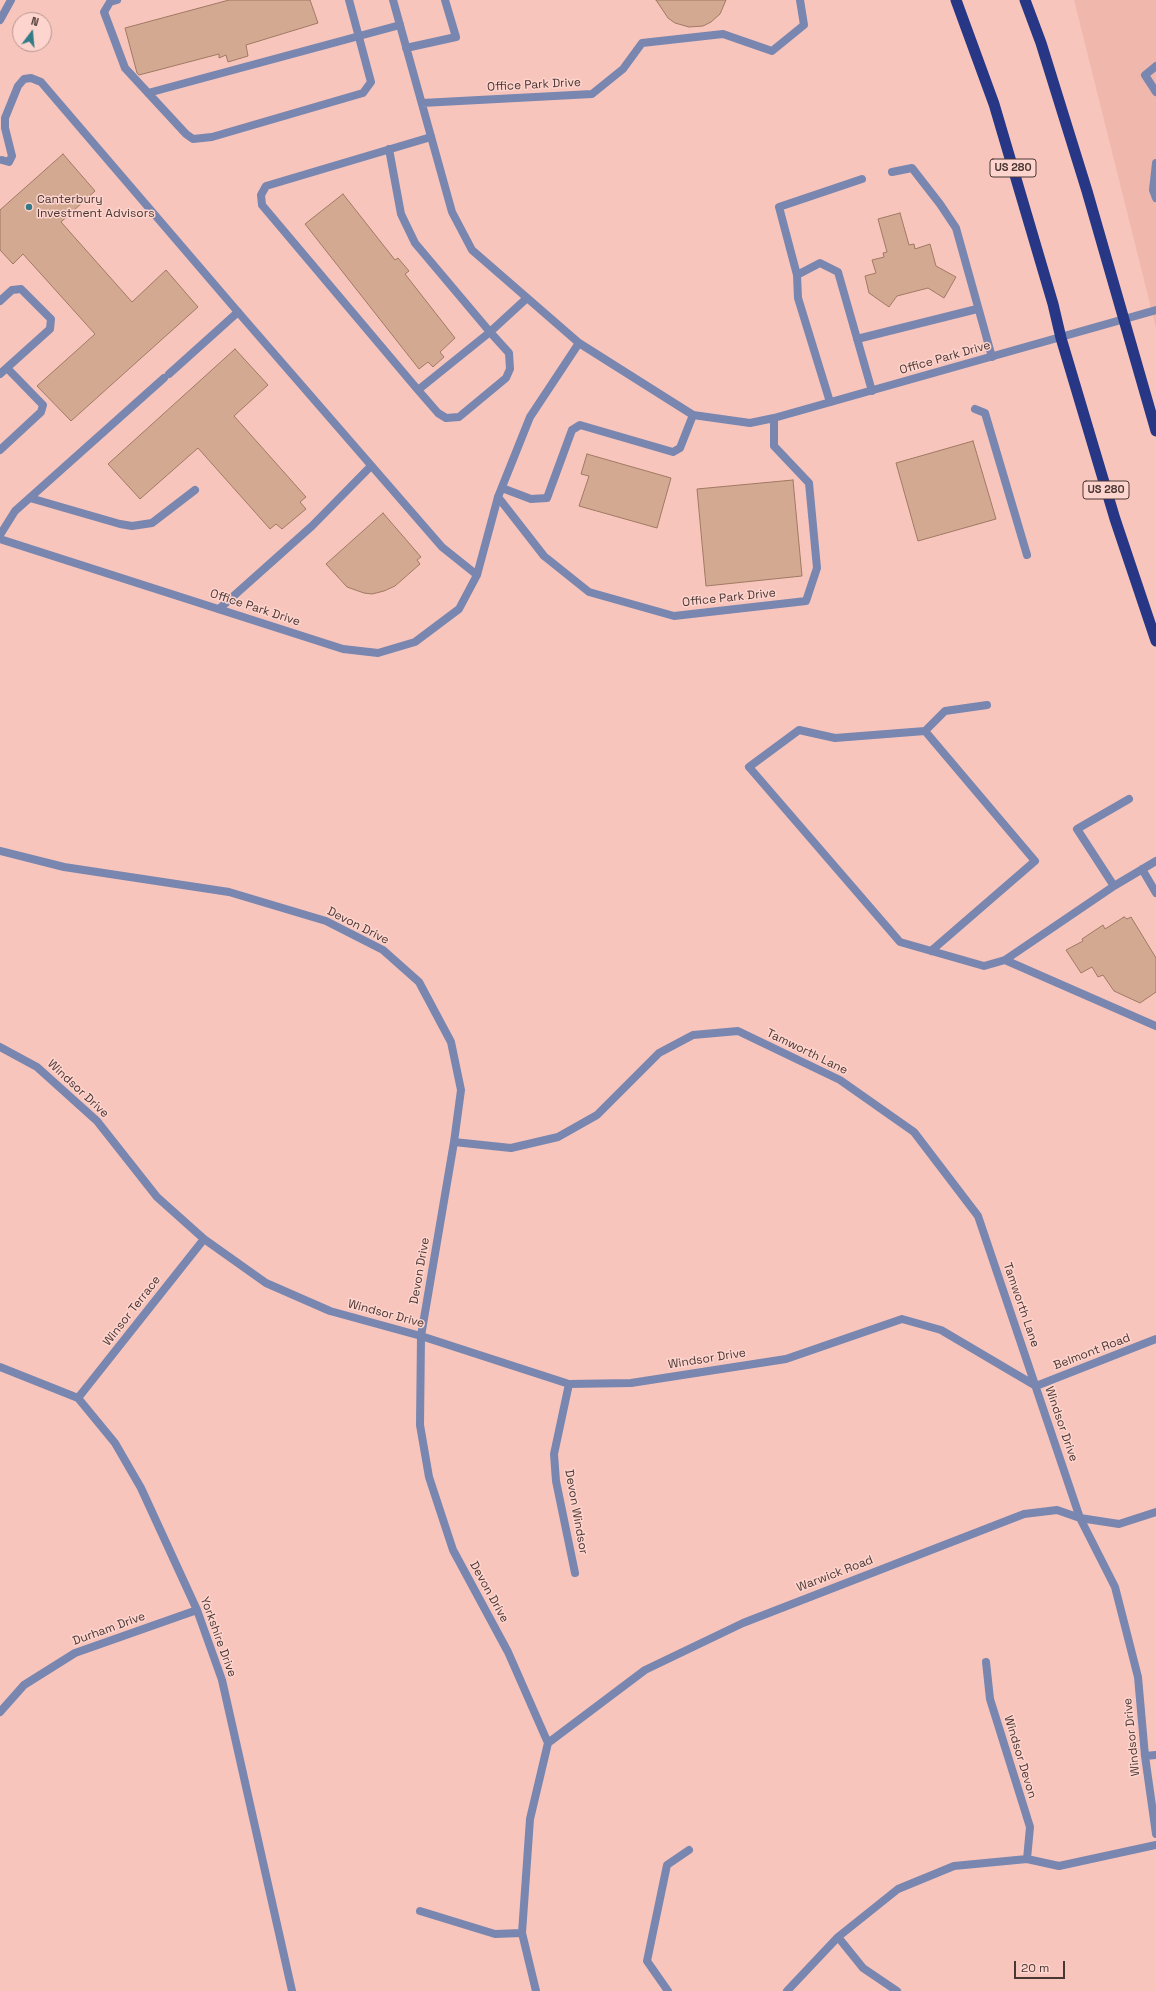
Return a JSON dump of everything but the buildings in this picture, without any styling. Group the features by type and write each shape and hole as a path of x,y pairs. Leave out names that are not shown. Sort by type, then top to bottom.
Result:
{"highway":[{"name":"US 280","path":"956,0 994,104 1115,519 1156,641"},
{"path":"1025,0 1041,43 1084,183 1123,320 1137,359 1156,431"}],"street":[{"path":"0,20 11,0"},
{"path":"117,0 110,2 104,12 125,68 186,134 193,139 212,137 364,93 371,82 360,36 349,0"},
{"name":"Office Park Drive","path":"393,0 452,212 472,250 579,343 692,416 750,423 774,418 1156,310"},
{"path":"406,48 456,37 445,0"},
{"name":"Office Park Drive","path":"422,103 592,94 623,69 642,43 723,34 772,51 804,25 800,0"},
{"path":"148,93 400,25"},
{"path":"1156,66 1145,75 1156,92"},
{"path":"1,159 9,162 12,156 5,128 5,118 18,86 24,79 30,78 41,82 442,547 477,574"},
{"path":"389,149 401,214 415,244 490,332 509,352 510,369 506,378 458,418 446,418 438,413 262,205 261,194 266,186 389,149 431,137"},
{"path":"1156,163 1153,190 1156,198"},
{"path":"892,172 912,168 940,204 956,228 977,309 992,357"},
{"path":"830,402 798,298 797,275 779,207 862,180"},
{"path":"797,275 820,263 838,272 872,391"},
{"path":"0,301 12,290 21,289 51,319 50,329 0,374"},
{"path":"418,390 490,332 527,298"},
{"path":"857,339 977,309"},
{"path":"0,535 15,511 238,312"},
{"name":"Office Park Drive","path":"0,539 343,649 378,653 415,642 459,609 477,574 498,497 530,417 579,343"},
{"path":"0,450 41,412 43,406 7,368"},
{"path":"975,409 985,413 1027,555"},
{"path":"502,488 531,500 547,498 572,430 580,425 673,452 680,448 692,416"},
{"name":"Office Park Drive","path":"498,497 544,556 589,592 674,616 806,601 817,568 809,483 774,446 774,418"},
{"path":"219,609 312,526 372,466"},
{"path":"30,498 120,524 132,526 152,524 194,490"},
{"path":"987,705 945,711 925,731 835,738 798,730 749,767 900,942 984,966 1005,960 1114,886 1156,861"},
{"path":"925,731 1035,861 931,951"},
{"path":"1114,886 1077,830 1129,799"},
{"name":"Devon Drive","path":"0,850 64,867 229,892 326,921 383,950 418,982 451,1042 461,1090 454,1142 421,1336 420,1425 429,1477 452,1550 508,1652 548,1743"},
{"path":"1142,869 1156,893"},
{"path":"1005,960 1156,1026"},
{"name":"Tamworth Lane","path":"454,1142 511,1148 558,1137 597,1115 659,1053 693,1035 738,1031 840,1080 914,1132 978,1216 1036,1386"},
{"name":"Windsor Drive","path":"0,1047 37,1067 97,1122 157,1197 204,1239 266,1283 330,1312 421,1336 569,1384 631,1384 786,1359 902,1319 941,1330 1036,1386 1080,1518 1115,1587 1138,1678 1145,1756 1156,1834"},
{"name":"Winsor Terrace","path":"78,1398 204,1239"},
{"name":"Belmont Road","path":"1036,1386 1156,1340"},
{"name":"Yorkshire Drive","path":"0,1367 78,1398 116,1444 141,1488 197,1610 222,1680 292,1991"},
{"name":"Devon Windsor","path":"569,1384 554,1454 556,1481 575,1573"},
{"name":"Warwick Road","path":"548,1743 645,1670 743,1623 1024,1514 1057,1510 1080,1518 1119,1524 1156,1512"},
{"name":"Durham Drive","path":"0,1712 24,1685 75,1653 197,1610"},
{"name":"Windsor Devon","path":"986,1662 990,1699 1030,1827 1027,1859"},
{"path":"536,1991 522,1933 530,1819 548,1743"},
{"path":"1145,1756 1156,1755"},
{"path":"788,1991 838,1937 898,1889 954,1866 1027,1859 1059,1866 1156,1845"},
{"path":"668,1991 647,1961 667,1865 689,1850"},
{"path":"420,1911 495,1934 522,1933"},
{"path":"838,1937 863,1968 897,1991"}],"shaded area":[{"path":"1074,0 1156,0 1156,328"}],"place":[{"name":"Canterbury Investment Advisors","path":"29,207"}]}
